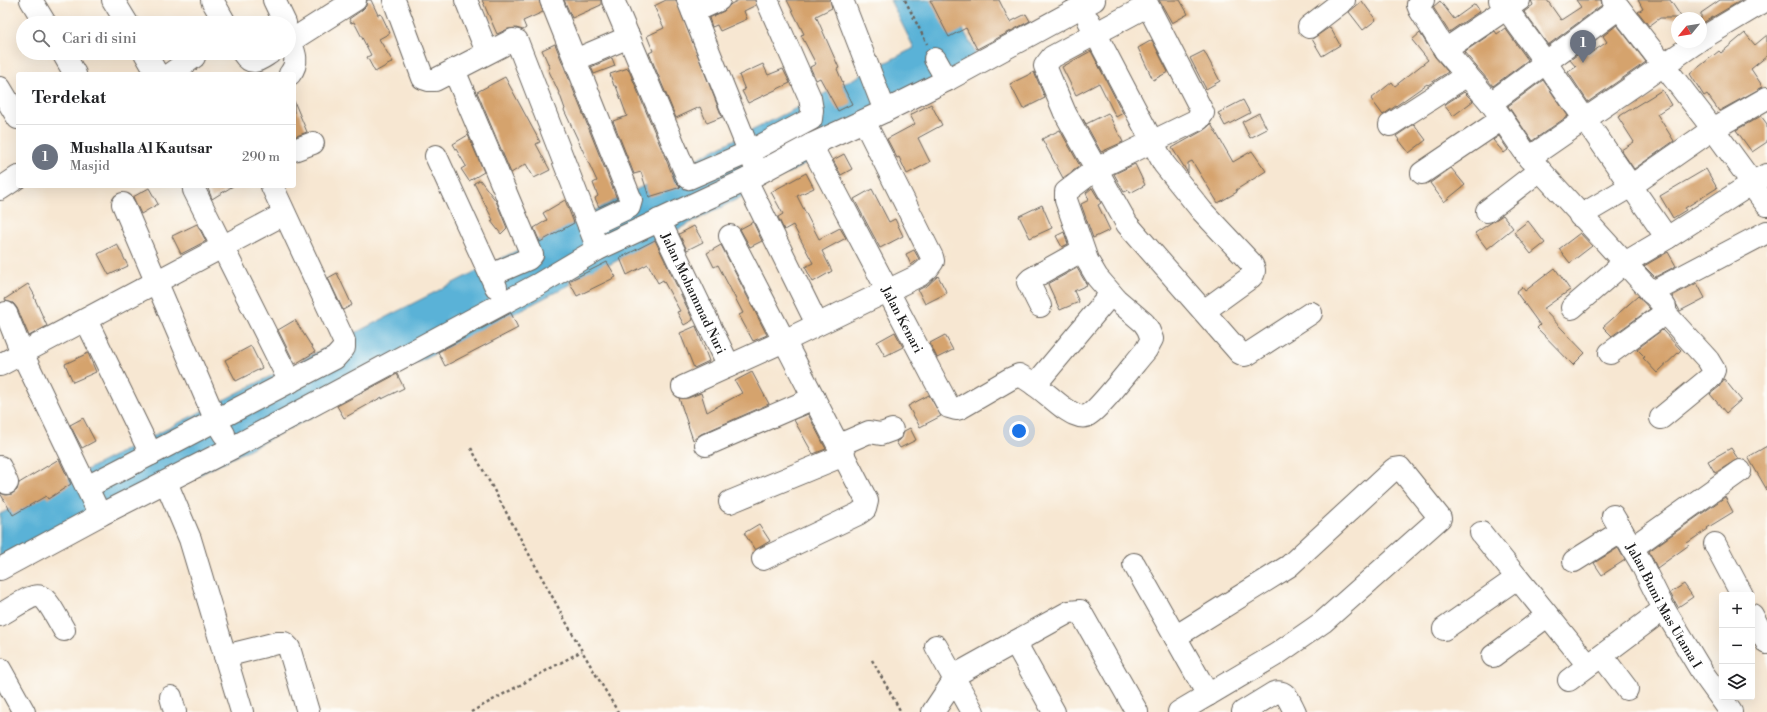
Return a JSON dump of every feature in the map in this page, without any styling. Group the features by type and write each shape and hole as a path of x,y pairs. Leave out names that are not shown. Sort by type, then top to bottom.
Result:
{"street":[{"path":"31,0 41,16"},
{"path":"113,0 123,16"},
{"path":"212,0 221,16"},
{"path":"274,0 281,16"},
{"path":"394,0 423,78 435,80 487,52 513,40 517,41 594,238"},
{"path":"466,0 487,52"},
{"path":"551,0 631,200 629,207 594,238"},
{"path":"614,0 689,178 752,166 811,145 864,121 882,103 941,69 1084,2 1096,34 1164,164 1178,184 1254,268 1254,274 1251,277 1204,311"},
{"path":"719,0 690,6 752,166 817,324"},
{"path":"88,489 151,454 223,433 594,238 659,220 752,166 811,119 812,110 810,98 804,81 768,0"},
{"path":"842,0 882,103"},
{"path":"1707,35 1724,24 1752,10 1766,0"},
{"path":"1309,27 1340,2"},
{"path":"1418,2 1445,50 1496,111 1534,164 1623,264 1664,307 1665,313 1708,360 1714,370 1711,377 1661,418"},
{"path":"1111,294 1035,385 1066,409 1080,416 1087,416 1098,406 1146,350 1152,339 1144,323 1111,294 1097,277 1083,250 1066,200 1066,192 1096,169 1199,119 1203,113 1146,3 1096,34 1052,57 1045,66 1065,113 1096,169 1127,224 1244,356 1311,313"},
{"path":"1445,50 1509,3 1546,63 1667,238"},
{"path":"296,31 342,4"},
{"path":"1422,173 1496,111 1546,63 1616,4 1713,129 1751,181 1759,179"},
{"path":"574,60 629,37"},
{"path":"1487,211 1534,164 1584,119 1688,48"},
{"path":"67,60 74,72"},
{"path":"149,60 156,72"},
{"path":"173,72 190,60"},
{"path":"291,72 296,64 296,60"},
{"path":"454,70 532,254 497,288"},
{"path":"1390,125 1467,75"},
{"path":"0,88 16,115"},
{"path":"1580,216 1631,186 1713,129 1767,98"},
{"path":"684,387 920,275 933,261 864,121"},
{"name":"Jalan Kenari","path":"811,145 949,407 956,409 960,408 1010,379 1020,375 1035,385"},
{"path":"436,156 497,288"},
{"path":"0,189 16,178"},
{"path":"1759,179 1767,205"},
{"path":"1572,308 1623,264 1667,238 1759,179"},
{"path":"0,569 99,513 166,482 223,433 290,382 335,358 344,348 344,341 273,188"},
{"path":"194,190 290,382"},
{"path":"123,204 223,433"},
{"path":"0,366 284,214"},
{"name":"Jalan Mohammad Nuri","path":"659,220 729,366"},
{"path":"1651,293 1767,232"},
{"path":"730,236 867,501 865,509 858,514 763,559"},
{"path":"1040,306 1028,282 1083,250"},
{"path":"6,313 22,353 99,513"},
{"path":"1610,353 1665,313"},
{"path":"86,320 151,454"},
{"path":"706,445 814,398"},
{"path":"730,502 841,450 869,432 881,434 892,430"},
{"path":"1175,637 1289,566 1394,469 1400,468 1440,518 1323,622 1278,654 1179,712"},
{"path":"1574,561 1622,532 1740,471"},
{"path":"166,482 190,539 242,712"},
{"name":"Jalan Bumi Mas Utama I","path":"1622,532 1664,609 1702,672 1731,712"},
{"path":"1481,533 1547,616 1627,689"},
{"path":"1715,544 1740,592"},
{"path":"1134,564 1208,694"},
{"path":"1444,629 1517,578"},
{"path":"0,615 34,595 41,596 48,602 64,630"},
{"path":"1569,680 1664,609"},
{"path":"933,712 959,673 1069,612 1080,611 1137,712"},
{"path":"1493,656 1547,616"},
{"path":"1755,621 1767,643"},
{"path":"1015,642 1054,712"},
{"path":"225,656 277,643 284,643 289,648 308,712"},
{"path":"936,646 973,712"},
{"path":"0,668 24,712"},
{"path":"1243,712 1274,693 1279,692 1286,695 1295,712"}],"path":[{"path":"905,0 941,69"},
{"path":"470,448 618,712"},
{"path":"471,712 582,650"},
{"path":"872,660 901,712"}],"water":[{"path":"890,0 947,0 976,53 944,93 0,577 0,514 914,48"}],"building":[{"path":"367,0 371,0 378,15 381,14 390,33 379,39 393,62 375,72 367,57 371,55 354,22 351,23 349,19 366,6"},
{"path":"482,0 539,0 543,12 523,21 526,28 523,30 516,28 508,29 497,34"},
{"path":"564,0 601,0 601,5 572,18"},
{"path":"666,0 676,0 722,117 707,123 700,107 676,118 649,53 653,51 647,36 664,28 654,6"},
{"path":"739,0 755,0 756,5 744,11 747,19 720,31 717,25 712,27 709,18 724,11 731,4"},
{"path":"787,0 830,0 832,8 816,16 839,68 837,69 843,83 842,84 852,104 838,111 820,78 816,80 810,67 816,64 801,35 804,34"},
{"path":"930,0 999,0 1010,22 1026,14 1030,21 977,49 966,28 949,37"},
{"path":"1159,0 1180,0 1188,14 1172,23"},
{"path":"1531,0 1547,0 1561,20 1581,7 1576,0 1601,0 1602,5 1548,45 1524,12 1533,5"},
{"path":"1638,0 1670,0 1678,12 1671,12 1671,18 1660,18 1649,26 1638,12 1643,9"},
{"path":"1720,0 1742,0 1707,20 1707,12 1702,12"},
{"path":"1362,1 1376,20 1363,30 1349,12"},
{"path":"1440,1 1454,19 1475,4 1480,11 1449,32 1433,7"},
{"path":"1617,25 1646,62 1588,102 1568,72 1576,67 1570,60 1584,50 1588,55 1607,42 1603,36"},
{"path":"1330,27 1340,45 1322,56 1312,39"},
{"path":"1505,28 1528,60 1493,86 1464,52 1495,31 1497,34"},
{"path":"1420,33 1435,57 1448,72 1428,85 1427,84 1383,115 1371,99 1392,82 1395,86 1428,60 1412,40"},
{"path":"1745,33 1755,45 1767,35 1767,56 1751,69 1763,87 1719,111 1707,94 1704,96 1690,74 1719,51 1721,53"},
{"path":"1152,40 1168,72 1153,80 1138,48"},
{"path":"555,44 617,199 599,207 595,198 598,196 593,183 597,181 564,110 565,109 560,95 548,69 550,68 542,50"},
{"path":"1091,51 1123,113 1116,117 1099,83 1076,95 1062,67"},
{"path":"1204,51 1220,81 1206,89 1190,58"},
{"path":"612,58 615,66 594,74 591,67"},
{"path":"763,64 768,75 783,69 790,83 748,103 742,91 745,90 739,75"},
{"path":"628,68 675,181 681,187 649,197 641,172 634,174 613,121 627,116 610,74"},
{"path":"1034,72 1045,98 1023,109 1010,84"},
{"path":"505,77 540,142 536,144 550,170 534,178 526,164 511,173 477,92"},
{"path":"1543,80 1568,116 1532,141 1508,106"},
{"path":"1662,90 1671,105 1657,114 1674,141 1634,169 1621,150 1634,142 1618,117"},
{"path":"1464,92 1473,101 1453,116 1444,105"},
{"path":"1243,100 1250,113 1225,126 1218,113"},
{"path":"931,104 942,125 918,138 930,162 907,174 899,157 897,158 887,139 915,124 910,115"},
{"path":"296,106 307,132 296,136"},
{"path":"1108,113 1123,142 1101,152 1083,119 1086,124"},
{"path":"1259,113 1267,129 1250,138 1242,122"},
{"path":"1761,116 1767,124 1767,142 1752,152 1736,130"},
{"path":"1211,124 1233,162 1252,151 1266,171 1236,190 1237,192 1218,203 1192,161 1188,163 1188,173 1172,148 1204,130"},
{"path":"1414,124 1426,140 1409,153 1396,136"},
{"path":"1060,130 1080,166 1063,178 1042,139"},
{"path":"468,135 484,172 469,181 461,169 466,166 453,144"},
{"path":"1499,136 1508,150 1504,153 1493,140"},
{"path":"844,154 852,169 841,175 833,160"},
{"path":"1135,164 1145,185 1130,193 1129,190 1124,192 1114,174"},
{"path":"1451,168 1465,185 1444,202 1430,183"},
{"path":"1706,169 1717,188 1685,208 1686,210 1673,218 1660,196"},
{"path":"806,173 814,188 797,196 819,239 840,228 846,238 822,251 832,271 813,282 805,267 813,263 793,225 784,230 778,217 783,214 771,192"},
{"path":"480,180 496,201 507,228 501,234 491,221 493,220 474,183"},
{"path":"149,188 158,204 141,214 133,197"},
{"path":"208,188 230,188 212,199"},
{"path":"1092,188 1101,203 1098,205 1110,230 1093,238 1081,204 1089,200 1086,193"},
{"path":"872,189 889,222 895,219 903,236 880,248 854,199"},
{"path":"565,200 574,223 540,242 534,228 547,220 543,213"},
{"path":"1042,205 1052,228 1030,238 1019,216"},
{"path":"1503,215 1513,228 1487,249 1475,233"},
{"path":"1528,221 1545,243 1531,254 1514,232"},
{"path":"753,222 762,241 750,247 740,229"},
{"path":"197,224 206,241 181,254 172,236"},
{"path":"694,226 703,242 687,250 679,234"},
{"path":"1064,232 1068,244 1062,247 1056,236"},
{"path":"1580,233 1592,246 1570,263 1559,249"},
{"path":"655,240 693,320 684,325 677,312 680,311 663,280 658,283 648,264 627,275 620,258"},
{"path":"117,244 128,266 109,275 98,254"},
{"path":"721,245 767,335 753,341 739,315 743,313 718,265 714,267 707,253"},
{"path":"914,250 919,259 911,265 906,254"},
{"path":"1668,252 1676,266 1655,277 1644,266"},
{"path":"607,262 616,277 577,296 569,281"},
{"path":"1077,268 1087,285 1074,291 1079,302 1060,310 1048,284"},
{"path":"1555,268 1570,290 1543,309 1585,353 1573,365 1537,328 1540,325 1516,292 1522,287 1525,291"},
{"path":"337,273 352,305 343,310 328,278"},
{"path":"938,276 947,293 925,304 918,290 928,285"},
{"path":"1697,283 1705,298 1680,311 1672,296"},
{"path":"28,284 35,296 34,297 47,326 29,336 17,308 13,303 6,301 5,299"},
{"path":"1638,296 1650,309 1612,336 1603,327"},
{"path":"511,313 518,328 445,366 438,352"},
{"path":"295,320 315,352 295,364 278,330"},
{"path":"696,326 709,361 694,368 680,333"},
{"path":"1662,330 1681,350 1657,373 1637,349"},
{"path":"895,332 903,347 885,356 877,342"},
{"path":"945,335 953,350 937,358 930,343"},
{"path":"251,346 262,368 236,381 225,360"},
{"path":"88,353 96,372 73,382 65,364"},
{"path":"752,372 769,404 701,434 693,440 679,398 688,398 701,393 707,412 742,393 735,381"},
{"path":"397,374 404,388 382,399 382,397 344,418 337,406"},
{"path":"1724,379 1741,400 1726,413 1710,394 1719,387"},
{"path":"929,395 941,416 920,427 908,406"},
{"path":"808,414 826,449 813,454 794,420"},
{"path":"83,418 95,441 82,448 70,425"},
{"path":"910,428 916,440 900,448 896,442 902,438 904,431"},
{"path":"1767,446 1767,490 1748,457"},
{"path":"1731,448 1738,459 1715,473 1708,461"},
{"path":"59,459 71,484 48,499 46,496 13,515 0,493 6,495 12,494 17,490 19,483"},
{"path":"1725,497 1733,512 1707,528 1708,529 1687,543 1689,545 1657,568 1649,551"},
{"path":"759,524 770,541 755,550 744,533"},
{"path":"1618,548 1625,560 1602,575 1594,563"},
{"path":"1684,584 1693,597 1678,607 1670,593"}],"place":[{"name":"Mushalla Al Kautsar","path":"1583,63"}]}
